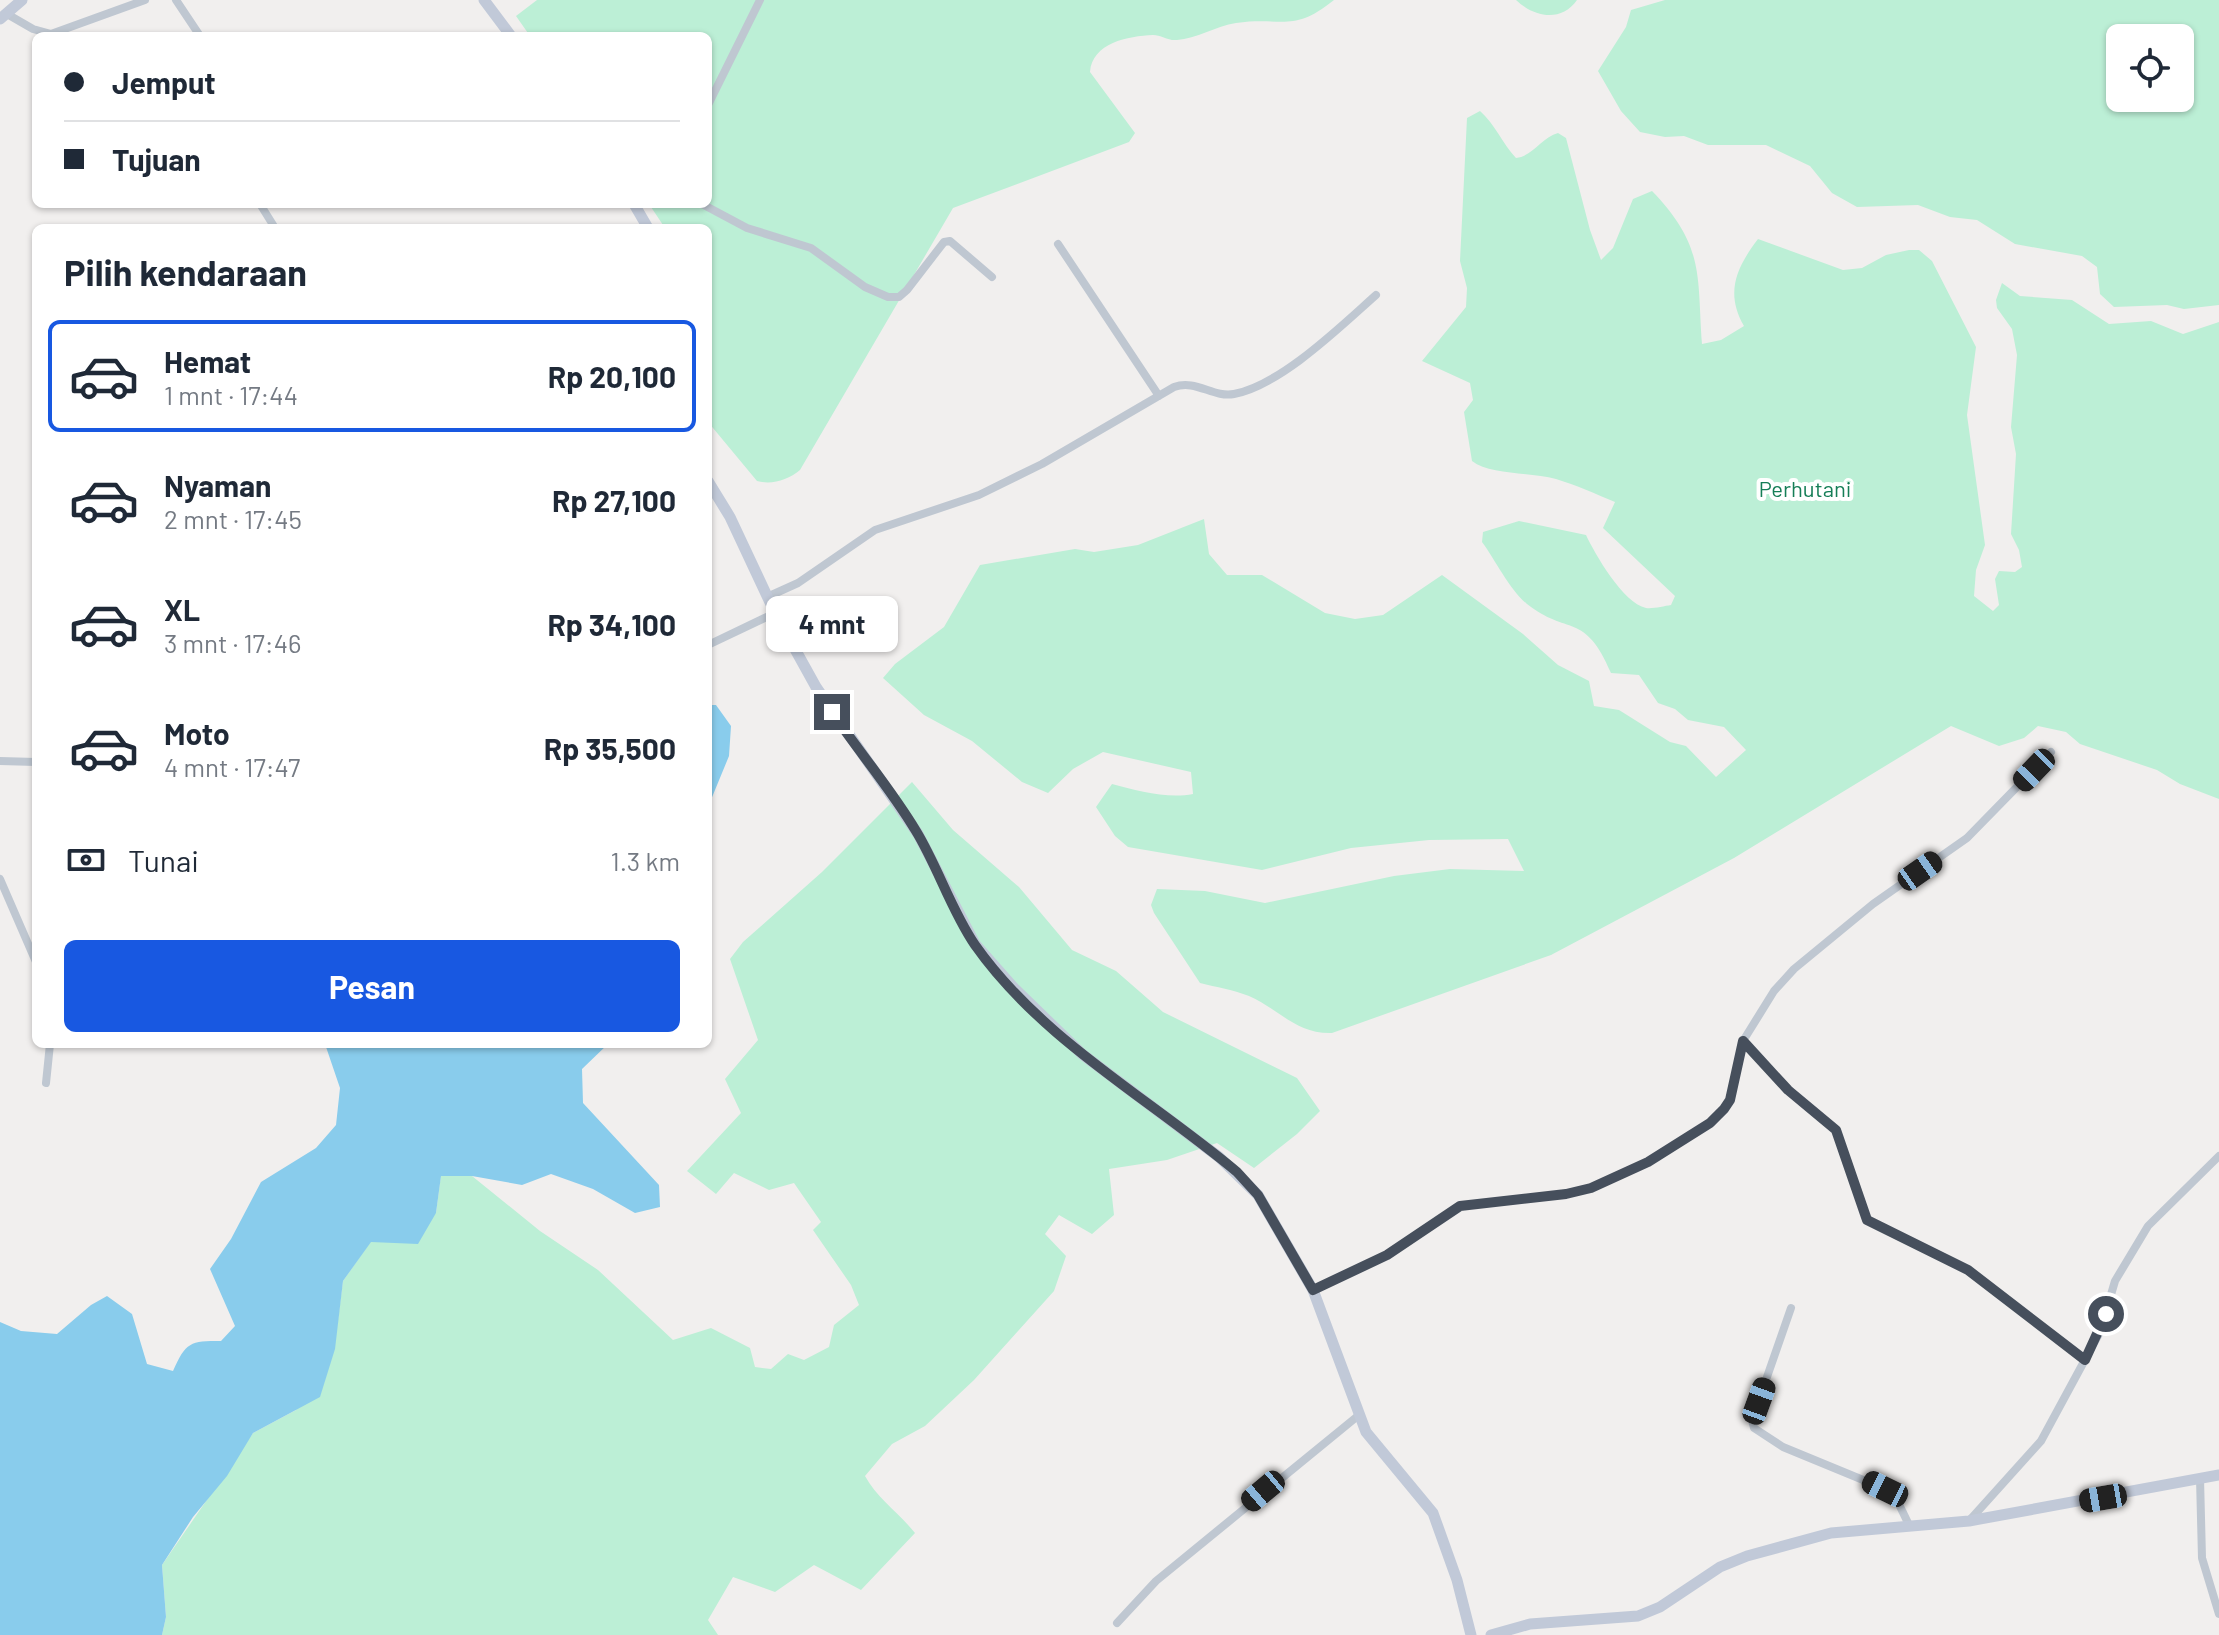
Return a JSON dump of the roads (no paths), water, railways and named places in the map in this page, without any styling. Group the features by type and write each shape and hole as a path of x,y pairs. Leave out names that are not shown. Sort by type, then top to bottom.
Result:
{"street":[{"path":"22,0 4,16 44,32"},
{"path":"57,32 145,0"},
{"path":"176,0 197,32"},
{"path":"484,0 508,32"},
{"path":"712,97 760,0"},
{"path":"710,208 747,228 811,248 865,287 888,297 899,297 907,290 944,242 950,241 992,277"},
{"path":"1058,244 1159,396"},
{"path":"767,597 798,583 875,530 979,495 1042,464 1105,424 1188,383 1229,395 1248,390 1299,360 1376,295"},
{"path":"712,488 742,540 775,613 816,687 918,834 975,944 1014,988 1082,1054 1237,1172 1258,1195 1313,1290 1359,1415 1374,1445 1433,1513 1453,1568 1471,1635"},
{"path":"712,643 775,613"},
{"path":"1313,1290 1387,1255 1460,1206 1566,1194 1591,1188 1648,1162 1710,1123 1730,1100 1743,1041 1774,991 1794,969 1873,904 1967,838 2051,752"},
{"path":"0,761 32,762"},
{"path":"0,879 32,953"},
{"path":"1743,1041 1788,1090 1836,1130 1867,1220 1968,1270 2085,1360"},
{"path":"46,1083 50,1048"},
{"path":"1969,1521 2041,1441 2100,1332 2115,1281 2148,1226 2219,1156"},
{"path":"1791,1308 1752,1420 1754,1428 1783,1447 1885,1489 1896,1498 1909,1525"},
{"path":"1117,1623 1156,1581 1359,1415"},
{"path":"1491,1635 1530,1624 1638,1616 1673,1599 1705,1575 1747,1556 1831,1533 1969,1521 2219,1475"},
{"path":"2200,1478 2202,1558 2219,1614"}],"water":[{"path":"712,705 716,705 731,726 729,756 712,797"},
{"path":"326,1048 604,1048 582,1069 583,1103 659,1185 660,1207 635,1213 593,1189 551,1174 522,1185 472,1176 441,1176 436,1213 418,1244 371,1242 343,1281 335,1349 320,1397 253,1433 227,1476 193,1517 162,1565 166,1617 162,1635 0,1635 0,1322 21,1331 57,1334 91,1305 107,1296 132,1314 147,1364 173,1371 190,1345 221,1341 235,1326 210,1269 231,1239 261,1182 316,1148 336,1125 340,1088"}],"park label":[{"name":"Perhutani","path":"1805,488"}]}
